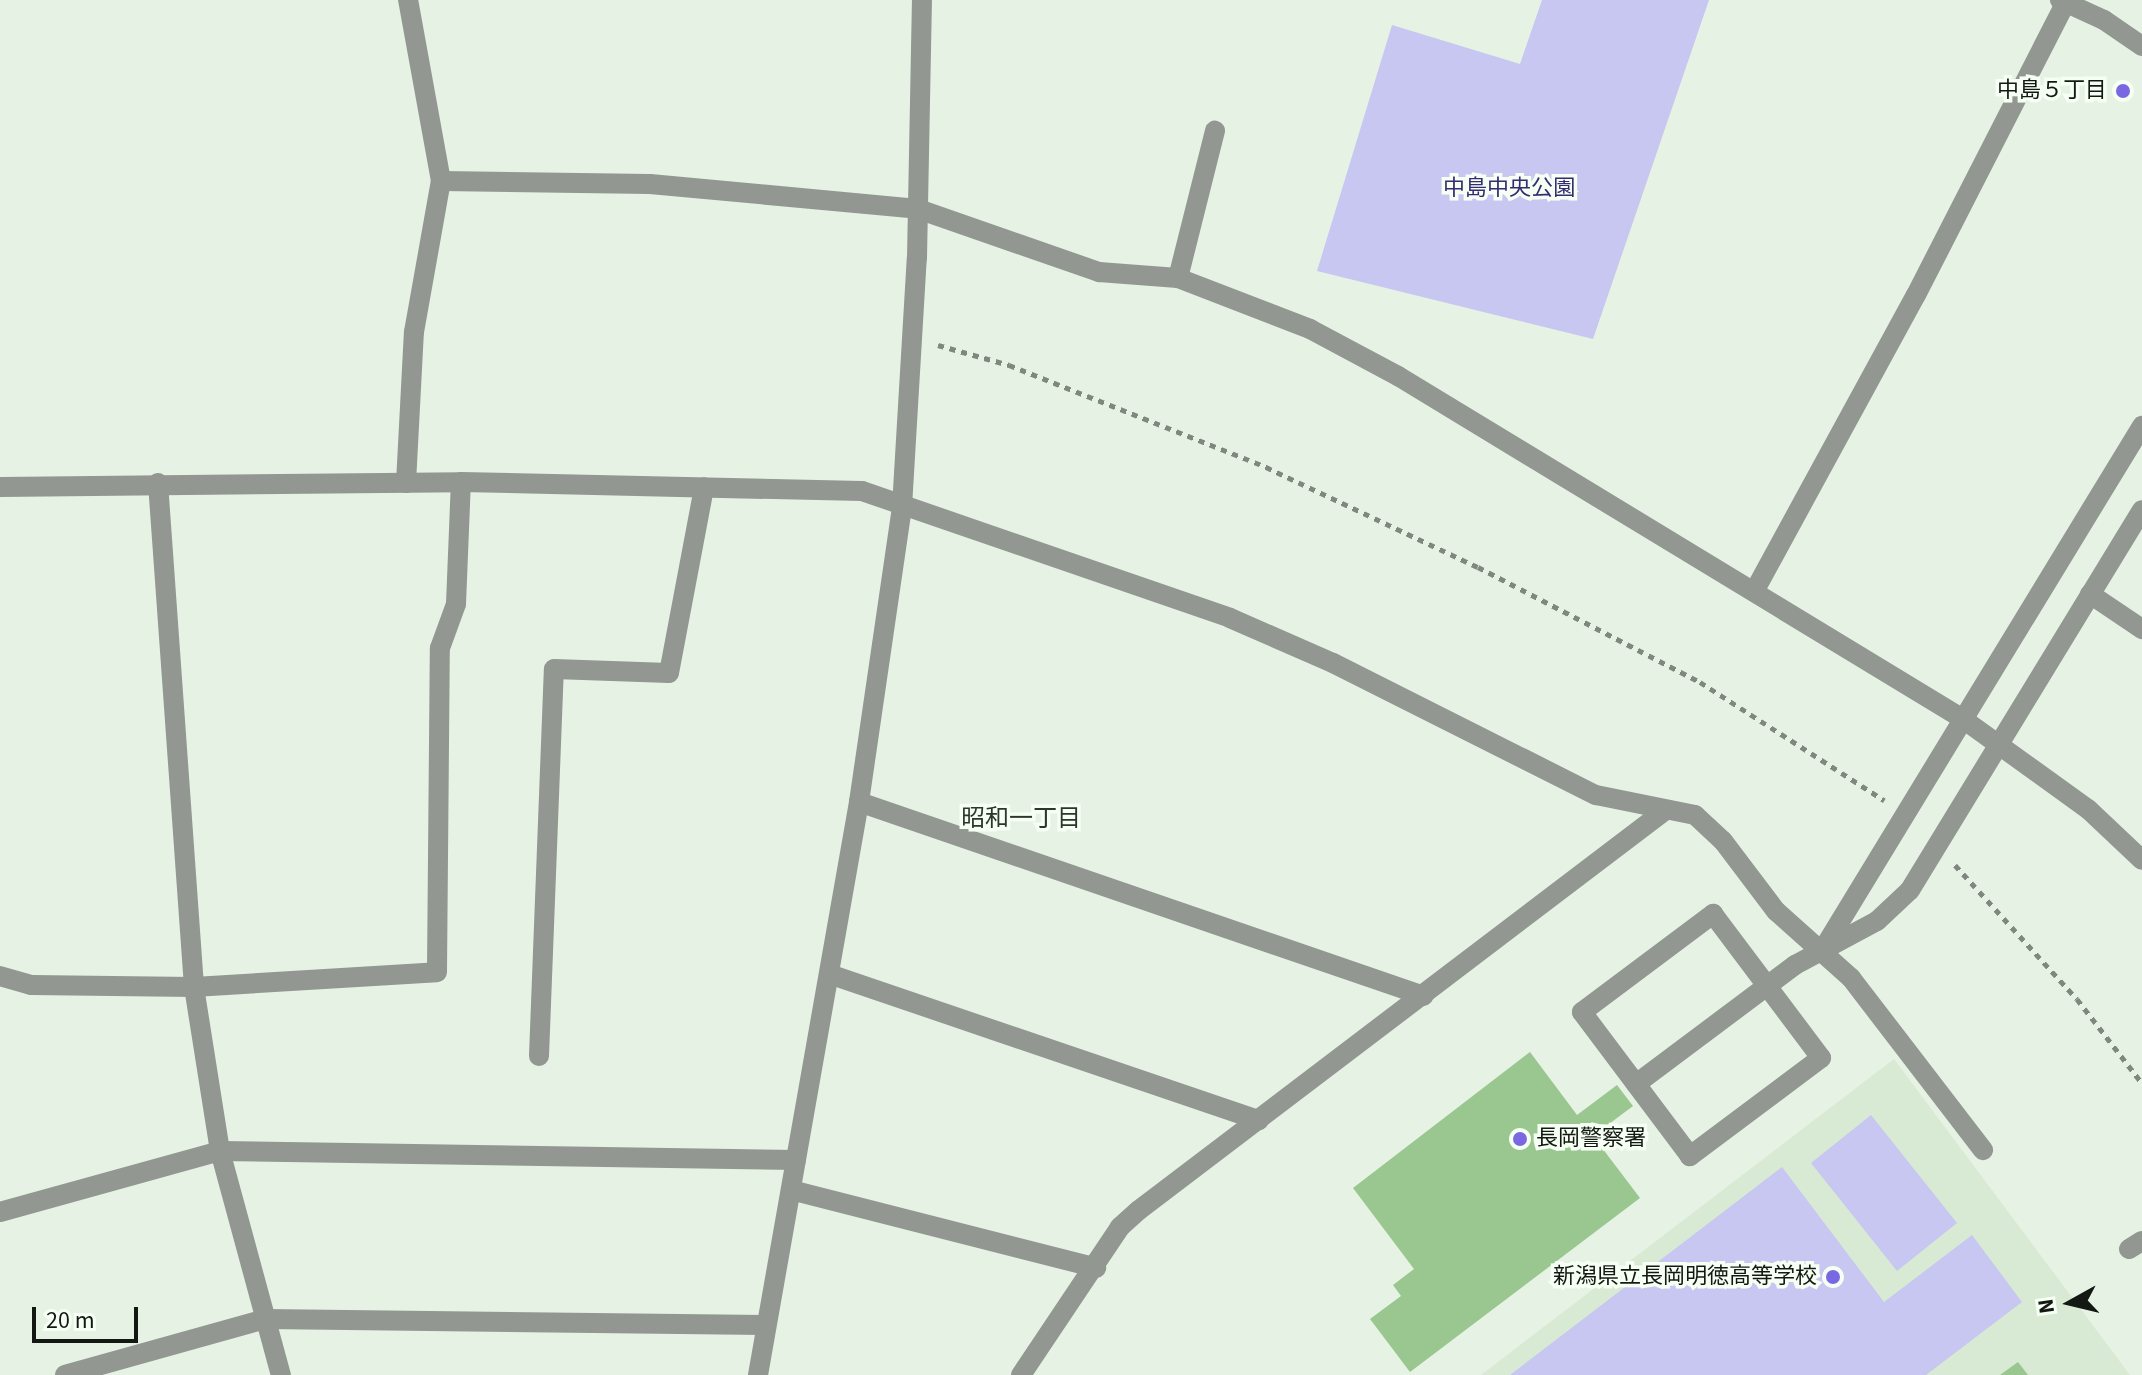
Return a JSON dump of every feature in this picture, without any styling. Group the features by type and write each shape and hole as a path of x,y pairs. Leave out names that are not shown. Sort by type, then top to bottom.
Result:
{"street":[{"path":"406,483 414,332 441,181 408,0"},
{"path":"758,1375 859,802 902,507 918,209 922,0"},
{"path":"1755,590 1916,295 2063,1 2142,46"},
{"path":"1178,278 1215,131"},
{"path":"441,181 650,184 918,209 1099,272 1178,278 1310,329 1398,376 1963,719 2088,809 2142,860"},
{"path":"1822,951 2142,426"},
{"path":"0,976 31,985 194,987 437,972 440,648 456,604 461,482"},
{"path":"0,487 461,482 862,491 1230,618 1333,663 1596,795 1663,812 1695,815 1723,841 1776,911 1851,978 1983,1150"},
{"path":"158,483 194,987 220,1151 281,1375"},
{"path":"539,1056 554,669 669,673 704,487"},
{"path":"1636,1084 1767,986 1877,921 1910,890 2142,510"},
{"path":"2090,594 2142,629"},
{"path":"859,802 1424,996"},
{"path":"1021,1375 1096,1268 1120,1227 1139,1210 1663,812"},
{"path":"1713,914 1821,1058 1690,1156 1636,1084 1582,1012 1713,914"},
{"path":"829,974 1259,1120"},
{"path":"0,1212 220,1151 796,1160"},
{"path":"791,1190 1096,1268"},
{"path":"65,1375 265,1319 766,1325"}],"path":[{"path":"912,342 1009,365 1096,398 1266,467 1478,567 1700,682 1906,813"},
{"path":"1934,852 1965,871 2077,999 2142,1083"}],"shaded area":[{"name":"新潟県立長岡明徳高等学校","path":"1894,1059 2130,1375 1481,1375"}],"green space":[{"name":"中島中央公園","path":"1542,0 1709,0 1593,339 1317,271 1392,25 1520,64"},
{"path":"1871,1115 1957,1223 1897,1271 1811,1163"},
{"path":"1782,1167 1884,1302 1972,1235 2022,1302 1926,1375 1510,1375"}],"building":[{"path":"1530,1052 1577,1115 1617,1085 1633,1106 1593,1136 1640,1198 1410,1372 1370,1319 1401,1296 1393,1285 1414,1269 1353,1188"},
{"path":"2018,1362 2028,1375 2000,1375"}],"place":[{"name":"中島５丁目","path":"2123,91"},
{"name":"長岡警察署","path":"1520,1139"},
{"name":"新潟県立長岡明徳高等学校","path":"1833,1277"}],"district":[{"name":"昭和一丁目","path":"1021,819"}]}
